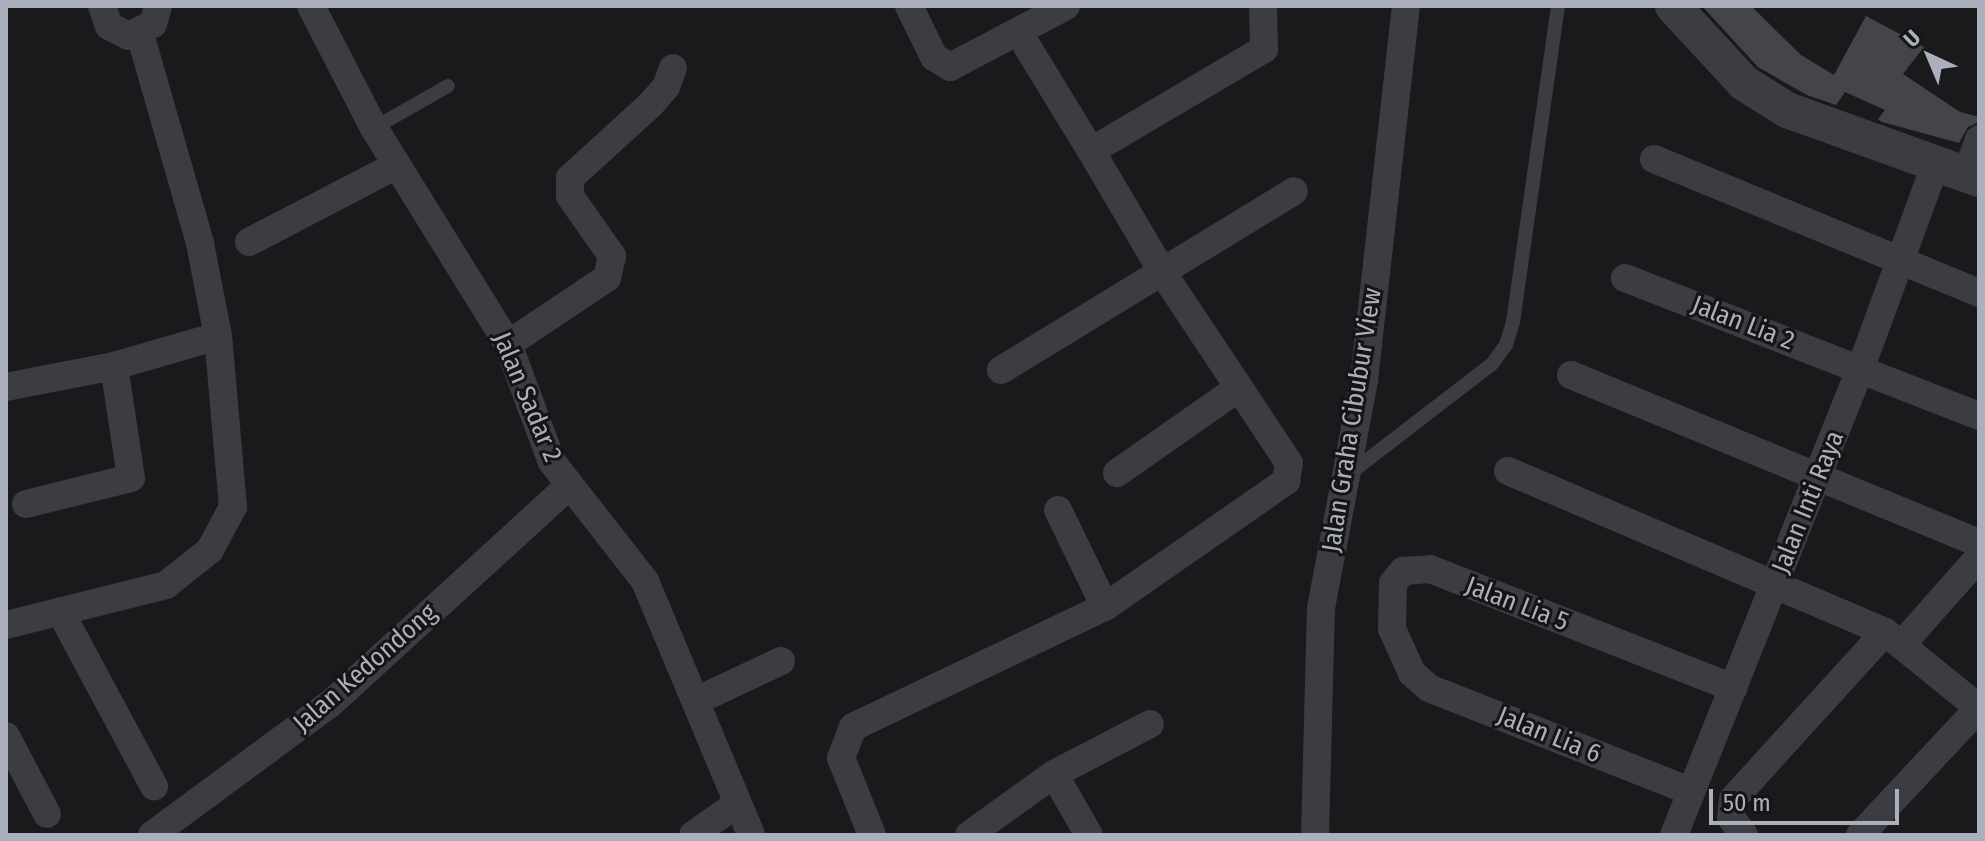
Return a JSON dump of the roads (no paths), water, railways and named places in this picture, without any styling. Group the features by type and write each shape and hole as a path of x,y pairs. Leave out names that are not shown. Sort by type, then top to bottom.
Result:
{"street":[{"path":"102,6 104,17 118,33 140,34 153,24 158,6"},
{"name":"Jalan Sadar 2","path":"311,6 374,128 508,344 552,462 568,487 645,581 751,835"},
{"path":"909,6 934,57 950,67 1066,6"},
{"path":"1091,151 1264,49 1263,6"},
{"name":"Jalan Graha Cibubur View","path":"1315,835 1317,646 1364,380 1406,6"},
{"path":"1673,6 1744,83 1787,110 1960,173"},
{"path":"872,835 841,758 853,727 1105,607 1286,481 1289,463 1237,389 1163,273 1019,33"},
{"path":"6,625 166,585 193,568 227,524 232,482 218,336 200,243 140,34"},
{"path":"508,344 607,278 612,256 570,196 570,178 651,104 666,87 673,68"},
{"name":"Jalan Inti Raya","path":"1674,835 1861,367 1901,257 1960,173 1979,139"},
{"path":"1654,159 1901,257 1979,293"},
{"path":"249,242 397,165"},
{"path":"1001,370 1294,191"},
{"name":"Jalan Lia 2","path":"1625,278 1861,367 1979,416"},
{"path":"6,387 114,366 218,336"},
{"path":"26,504 131,478 114,366"},
{"path":"1571,375 1979,543"},
{"path":"1117,473 1237,389"},
{"path":"1508,471 1894,638 1979,708 1860,835"},
{"name":"Jalan Kedondong","path":"152,835 330,704 568,487"},
{"path":"1058,510 1105,607"},
{"path":"1744,835 1731,818 1733,799 1979,557"},
{"name":"Jalan Lia 5","path":"1412,673 1392,629 1393,583 1413,567 1734,688"},
{"path":"60,611 154,786"},
{"path":"696,701 781,661"},
{"name":"Jalan Lia 6","path":"1412,673 1429,688 1690,791"},
{"path":"969,835 1054,774 1150,724"},
{"path":"6,736 47,814"},
{"path":"1054,774 1089,835"},
{"path":"693,835 737,804"}],"lane":[{"path":"1347,475 1492,364 1506,345 1513,322 1558,6"},
{"path":"374,128 448,86"}]}
